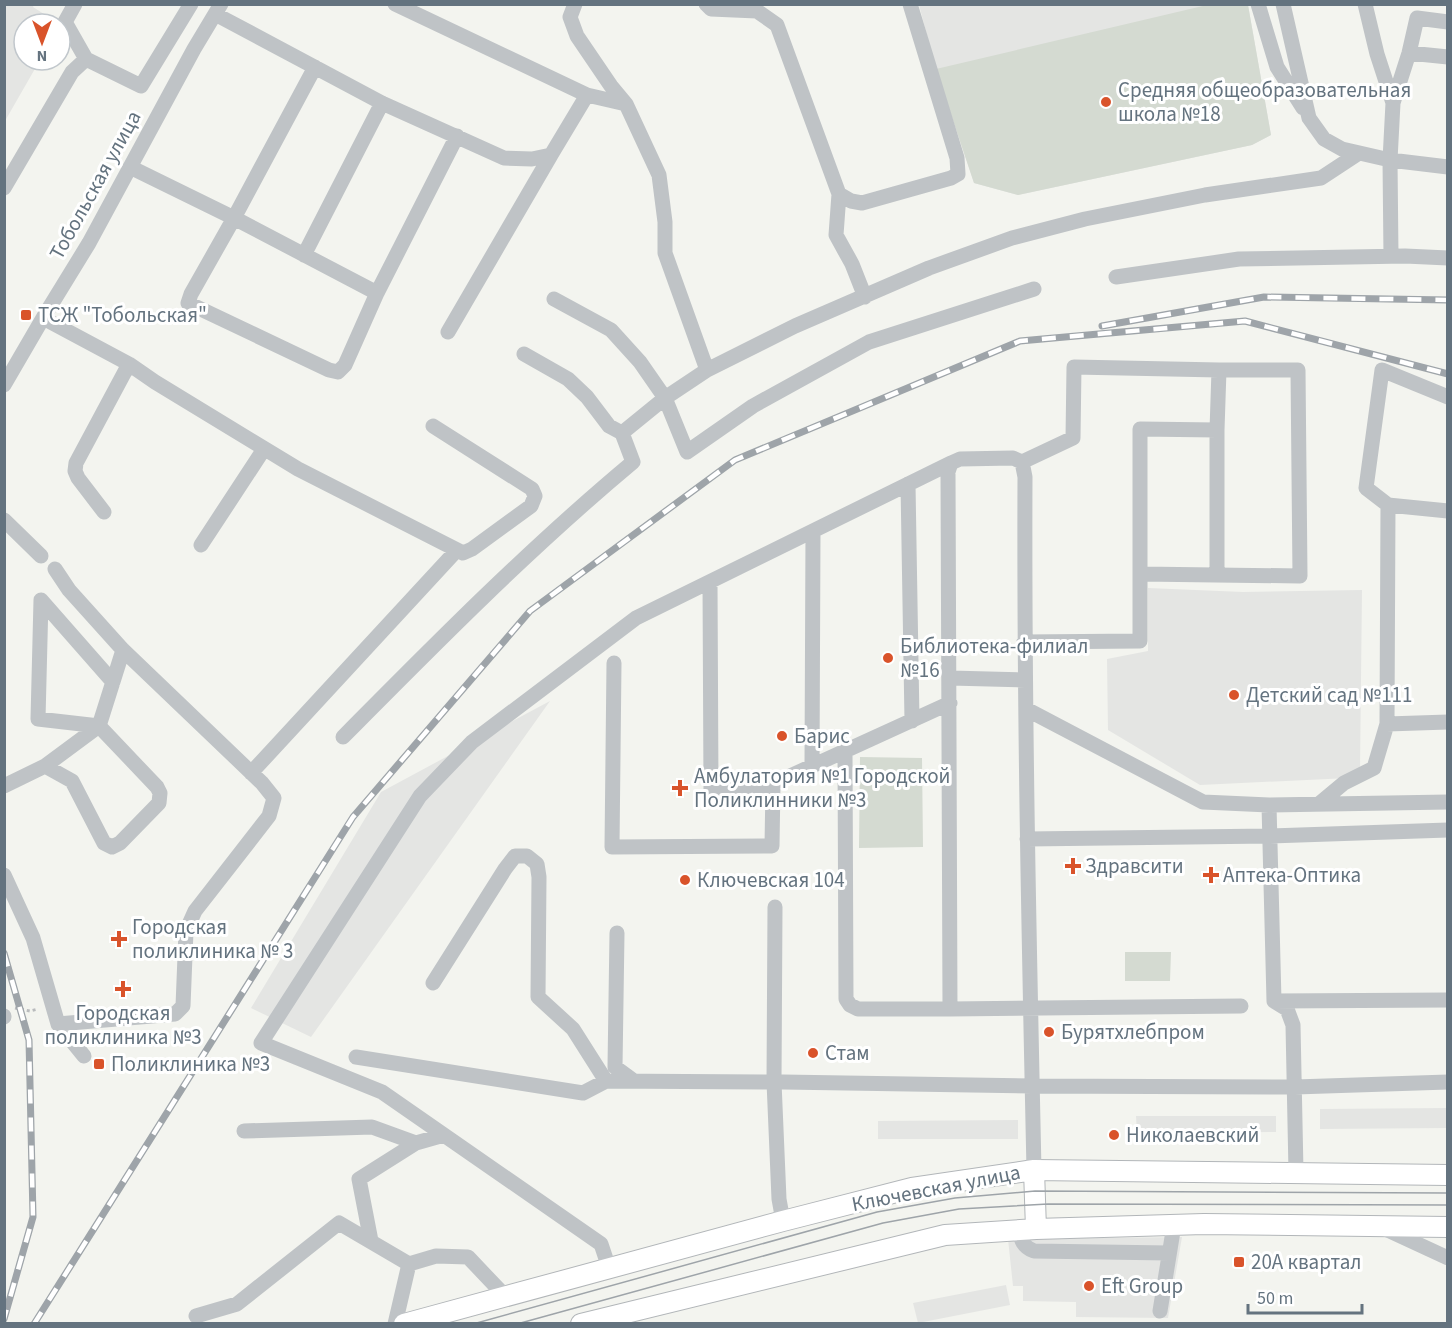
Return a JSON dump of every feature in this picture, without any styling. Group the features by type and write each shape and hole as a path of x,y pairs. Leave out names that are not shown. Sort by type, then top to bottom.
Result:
{"main road":[{"name":"Ключевская улица","path":"404,1323 912,1188 1034,1170 1448,1175"},
{"path":"1027,1230 1034,1170"},
{"path":"581,1323 945,1235 1174,1225 1448,1227"}],"street":[{"path":"75,4 65,22 86,59 166,100"},
{"path":"141,87 191,4"},
{"path":"395,4 587,95 626,104"},
{"path":"575,4 570,17 577,36 626,104 659,175 665,222 665,253 707,370"},
{"path":"706,4 711,9 757,11 777,26 839,195 836,235 852,264 864,297"},
{"path":"839,195 862,203 951,178 958,174 957,158 910,4"},
{"path":"1258,4 1277,67 1324,139 1342,149 1359,153 1390,160 1448,167"},
{"path":"1283,4 1309,118"},
{"path":"1365,4 1377,54 1394,103"},
{"path":"218,9 315,67 382,103 504,158 532,159 551,155"},
{"name":"Тобольская улица","path":"4,385 10,363 43,318 89,243 218,9"},
{"path":"1391,256 1390,160 1394,103 1409,53 1418,11 1448,22"},
{"path":"1409,53 1448,57"},
{"path":"4,188 72,72 86,59"},
{"path":"315,67 234,218 190,294 188,303 328,370 338,372 345,365 377,292 457,136"},
{"path":"448,332 587,95"},
{"path":"303,255 382,103"},
{"path":"621,433 665,398 707,370 795,326 929,268 1011,238 1085,219 1204,195 1321,178 1359,153"},
{"path":"130,167 377,292"},
{"path":"1116,277 1239,259 1391,256 1448,258"},
{"path":"554,299 611,330 640,362 665,398 687,452 753,406 869,342 1034,290"},
{"path":"43,318 129,364 298,469 463,553 472,549 531,506 535,496 532,489 433,426"},
{"path":"343,737 460,618 589,499 633,462 621,433 609,426 587,397 568,379 524,354"},
{"path":"104,512 78,478 75,471 76,463 129,364"},
{"path":"609,1268 601,1244 382,1092 261,1043 420,796 472,742 636,618 960,459 1013,458 1022,462 1073,438 1074,367 1298,370 1300,576 1141,574"},
{"path":"1217,575 1219,370"},
{"path":"1448,397 1382,370 1366,488 1388,505 1448,511"},
{"path":"1024,642 1140,641 1140,429 1218,430"},
{"path":"201,545 264,449"},
{"path":"1022,462 1025,477 1024,642 1034,1170"},
{"path":"950,1009 948,472 951,463"},
{"path":"908,484 912,721"},
{"path":"1320,803 1344,783 1374,768 1387,724 1388,505"},
{"path":"4,520 41,556"},
{"path":"812,766 813,531"},
{"path":"251,773 457,550"},
{"path":"55,569 69,590 123,650 262,783 274,798 270,816 195,911 186,931 183,1006 175,1014 163,1016 58,1024"},
{"path":"710,582 711,789 766,787 950,703"},
{"path":"45,766 72,781 104,843 112,848 120,843 159,803 158,787 99,726 38,719 40,600 113,682"},
{"path":"4,786 45,766 99,726 123,650"},
{"path":"614,663 612,847 772,846 773,784"},
{"path":"950,678 1025,680"},
{"path":"1026,709 1203,802 1269,805 1448,802"},
{"path":"1387,724 1448,722"},
{"path":"845,752 846,999 850,1005 858,1009 1241,1006"},
{"path":"1269,805 1274,1001"},
{"path":"1027,839 1270,836 1448,830"},
{"path":"433,983 505,869 515,856 527,856 537,864 539,877 538,997 573,1029 606,1081"},
{"path":"4,875 33,938 58,1024 84,1056"},
{"path":"774,908 774,1082 779,1199 783,1221"},
{"path":"617,933 615,1066 634,1081"},
{"path":"1274,1001 1448,1000"},
{"path":"1274,1001 1287,1009 1293,1025 1296,1173"},
{"path":"356,1057 583,1093 606,1081 1295,1087 1448,1082"},
{"path":"244,1131 372,1127 416,1143"},
{"path":"371,1241 359,1179 416,1143 444,1135"},
{"path":"196,1316 237,1304 339,1223 409,1264 436,1256 468,1257 505,1296"},
{"path":"1160,1311 1174,1225"},
{"path":"1378,1226 1448,1258"},
{"path":"1027,1230 1022,1242 1034,1251 1169,1253"},
{"path":"395,1323 409,1264"}],"path":[{"path":"6,1014 53,1005"}],"shaded area":[{"path":"5,5 34,5 33,7 41,12 12,12 12,72 33,72 5,121"},
{"name":"Средняя общеобразовательная школа №18","path":"919,5 1248,5 1271,135 1252,145 1018,195 974,183 936,69"},
{"name":"Средняя общеобразовательная школа №18","path":"1207,5 1248,5 1271,135 1252,145 1018,195 974,183 936,69"},
{"name":"Детский сад №111","path":"1148,588 1243,592 1362,590 1360,769 1349,778 1200,785 1108,730 1107,659 1148,651"},
{"path":"550,701 311,1037 251,1008 381,792"},
{"path":"860,757 922,758 923,847 859,848"},
{"path":"1125,952 1171,952 1170,981 1125,981"},
{"path":"1447,1108 1447,1128 1320,1129 1320,1109"},
{"path":"1136,1116 1276,1116 1276,1132 1137,1133"},
{"path":"1018,1120 1018,1139 878,1139 878,1121"},
{"path":"1182,1237 1168,1318 1076,1317 1076,1302 1023,1301 1023,1286 1013,1286 1008,1239"},
{"path":"1006,1285 1010,1305 918,1323 913,1303"}],"tram line":[{"path":"473,1324 877,1212 955,1198 1035,1191 1448,1193"},
{"path":"517,1324 883,1223 959,1209 1048,1204 1448,1205"}],"railway":[{"path":"1102,326 1264,297 1448,300"},
{"path":"34,1324 353,817 530,611 735,460 1020,341 1245,321 1448,374"},
{"path":"4,953 29,1040 33,1217 4,1319"}],"place":[{"name":"Средняя общеобразовательная школа №18","path":"1106,102"},
{"name":"ТСЖ \"Тобольская\"","path":"26,315"},
{"name":"Библиотека-филиал №16","path":"888,658"},
{"name":"Детский сад №111","path":"1234,695"},
{"name":"Барис","path":"782,736"},
{"name":"Амбулатория №1 Городской Поликлинники №3","path":"680,788"},
{"name":"Здравсити","path":"1073,866"},
{"name":"Аптека-Оптика","path":"1211,875"},
{"name":"Ключевская 104","path":"685,880"},
{"name":"Городская поликлиника № 3","path":"119,939"},
{"name":"Городская поликлиника №3","path":"123,989"},
{"name":"Бурятхлебпром","path":"1049,1032"},
{"name":"Стам","path":"813,1053"},
{"name":"Поликлиника №3","path":"99,1064"},
{"name":"Николаевский","path":"1114,1135"},
{"name":"20А квартал","path":"1239,1262"},
{"name":"Eft Group","path":"1089,1286"}]}
